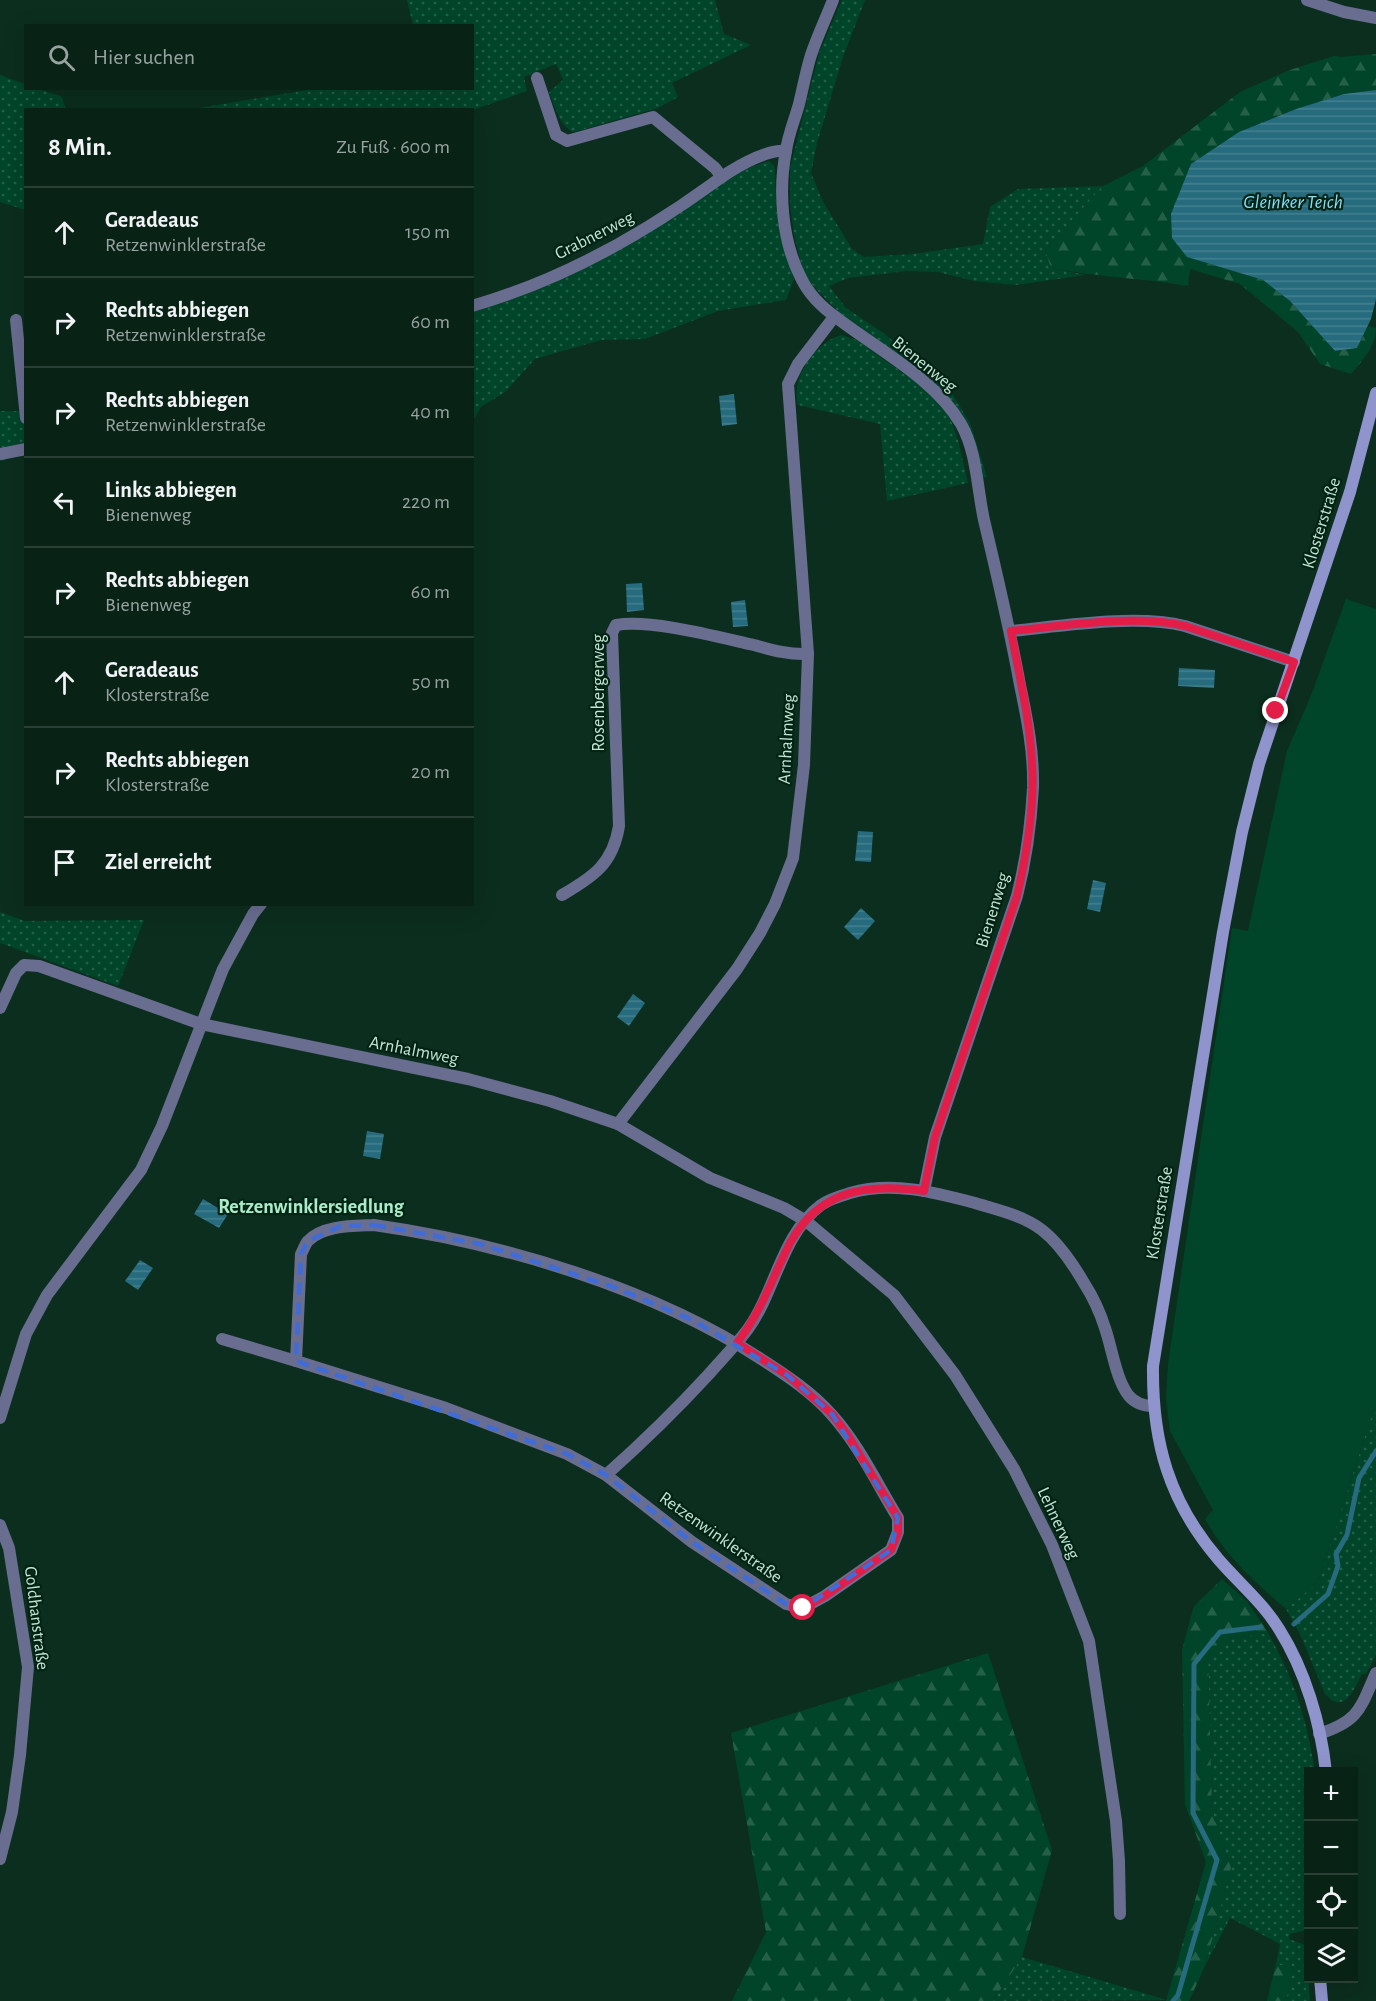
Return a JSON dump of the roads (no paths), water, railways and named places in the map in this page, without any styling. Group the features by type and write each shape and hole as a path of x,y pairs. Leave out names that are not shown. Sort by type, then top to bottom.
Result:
{"street":[{"path":"786,151 811,55 833,0"},
{"path":"1307,0 1344,12 1376,18"},
{"path":"537,78 556,135 567,141 653,117 715,168 722,177"},
{"name":"Grabnerweg","path":"474,305 519,291 598,254 638,234 722,177 768,153 777,150 786,151"},
{"name":"Bienenweg","path":"786,151 782,193 783,214 794,261 801,279 834,317 918,377 939,395 962,425 973,459 983,515 1011,631 1027,719 1032,762 1030,822 1024,869 1017,896 935,1137 924,1191"},
{"name":"Arnhalmweg","path":"618,1124 737,969 775,904 793,858 804,765 808,654 788,384 798,364 834,317"},
{"path":"16,320 24,398"},
{"name":"Klosterstraße","path":"1325,1767 1310,1700 1279,1629 1266,1610 1205,1542 1175,1493 1165,1469 1153,1406 1153,1366 1236,863 1260,764 1350,492 1376,393"},
{"path":"0,454 24,449"},
{"path":"1011,631 1098,623 1167,621 1294,662"},
{"name":"Rosenbergerweg","path":"562,895 591,878 606,861 616,841 619,826 612,633 616,625 625,623 656,626 789,654 808,654"},
{"path":"0,1418 26,1334 47,1295 141,1170 162,1126 223,969 259,906"},
{"name":"Arnhalmweg","path":"0,1008 16,973 24,965 39,966 201,1024 468,1079 550,1101 618,1124 710,1179 784,1208 806,1221"},
{"path":"606,1475 672,1414 737,1343 758,1313 788,1247 806,1221 821,1205 860,1190 903,1188 924,1191 1005,1211 1026,1220 1043,1231 1059,1246 1072,1264 1095,1303 1129,1396 1144,1406 1153,1406"},
{"name":"Lehnerweg","path":"806,1221 894,1295 916,1321 986,1422 1014,1469 1052,1545 1089,1641 1116,1821 1120,1914"},
{"name":"Retzenwinklerstraße","path":"222,1339 499,1427 567,1454 606,1475 692,1542 786,1604 803,1608 825,1596 891,1550 898,1533 898,1518 837,1421 787,1375 737,1343 692,1320 616,1288 480,1244 418,1231 374,1225 340,1226 308,1241 301,1254 296,1361"},
{"name":"Goldhanstraße","path":"0,1525 9,1548 28,1667 15,1790 0,1859"},
{"path":"1319,1734 1339,1728 1357,1714 1376,1672"},
{"path":"1320,1983 1322,2001"}],"water":[{"name":"Gleinker Teich","path":"1376,90 1376,299 1371,319 1357,348 1335,351 1290,301 1263,280 1187,257 1172,238 1171,214 1191,164 1239,132 1296,109 1344,94"},
{"path":"734,394 737,424 722,426 719,396"},
{"path":"642,583 644,610 627,612 626,584"},
{"path":"745,600 748,626 733,627 731,602"},
{"path":"1179,668 1215,670 1214,688 1178,686"},
{"path":"858,831 873,832 871,862 855,861"},
{"path":"1093,880 1106,883 1100,912 1087,909"},
{"path":"861,908 875,921 858,940 844,927"},
{"path":"633,994 645,1003 629,1026 617,1017"},
{"path":"367,1131 384,1134 380,1159 363,1156"},
{"path":"203,1199 228,1214 219,1228 194,1214"},
{"path":"140,1260 153,1268 138,1290 125,1281"}],"waterway":[{"path":"1294,1624 1328,1594 1338,1566 1336,1554 1347,1535 1359,1478 1376,1451"},
{"path":"1173,2001 1178,1995 1217,1860 1193,1813 1194,1664 1220,1632 1261,1627"}],"district":[{"name":"Retzenwinklersiedlung","path":"311,1206"}]}
